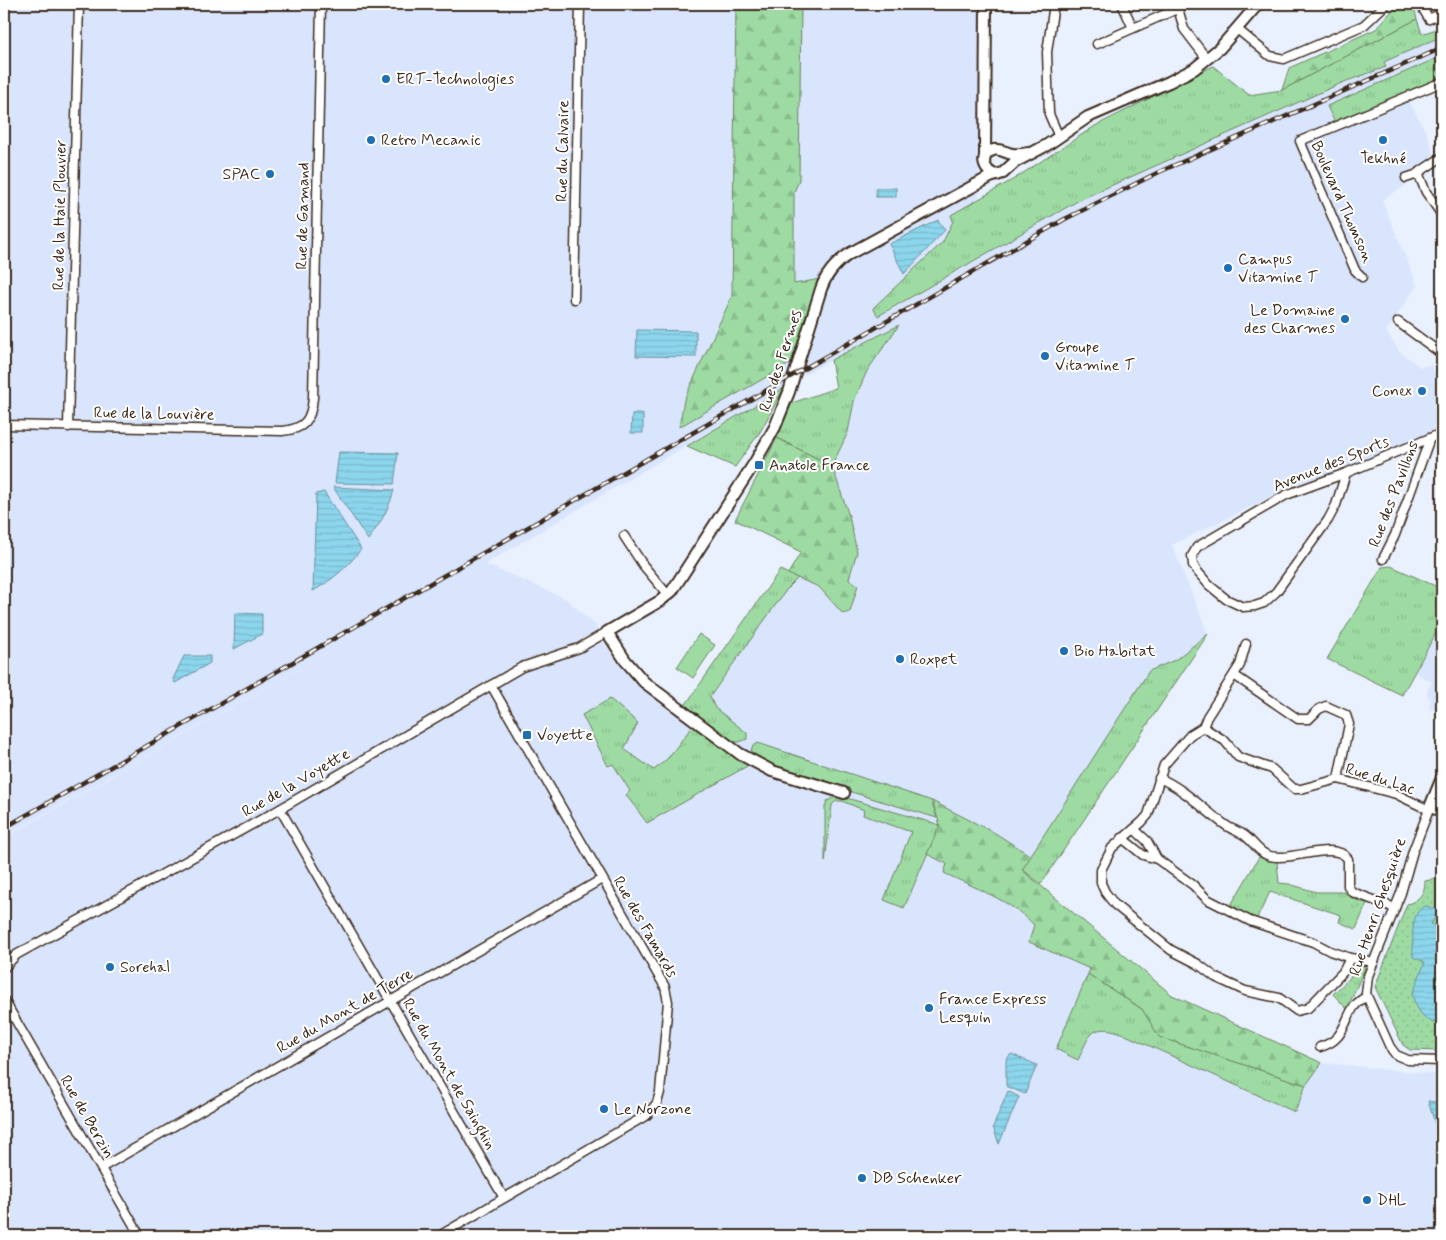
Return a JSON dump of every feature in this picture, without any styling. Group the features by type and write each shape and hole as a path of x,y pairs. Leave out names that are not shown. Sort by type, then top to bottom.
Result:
{"street":[{"name":"Rue de la Haie Plouvier","path":"68,427 79,4"},
{"name":"Rue de Gamand","path":"303,426 310,414 313,398 321,4"},
{"name":"Rue du Calvaire","path":"574,299 580,4"},
{"path":"971,189 982,175 984,160 986,4"},
{"path":"1054,4 1047,44 1049,114 1059,137"},
{"path":"1122,4 1134,28"},
{"path":"984,160 988,171 997,175 1003,173 1015,162 1037,151 1088,118 1174,80 1207,59 1223,45 1258,4"},
{"path":"1237,29 1270,56 1276,59 1284,59 1364,25 1386,4"},
{"path":"1420,4 1428,19 1442,13"},
{"path":"1097,44 1177,6 1184,29 1207,59"},
{"name":"Boulevard Thomson","path":"1362,277 1355,270 1300,141 1442,82"},
{"path":"985,115 991,139 1009,158 1008,169"},
{"path":"984,160 990,151 1018,154 1037,151"},
{"path":"1406,178 1418,173 1442,157"},
{"path":"1418,173 1426,192 1442,215"},
{"name":"Rue des Fermes","path":"607,632 668,595 681,578 772,432 789,392 818,295 832,269 848,254 997,175"},
{"path":"1398,322 1442,354"},
{"name":"Rue de la Louvière","path":"4,425 282,431 303,426"},
{"name":"Avenue des Sports","path":"1346,473 1336,505 1328,520 1276,592 1264,603 1249,607 1239,606 1226,599 1194,568 1192,556 1194,550 1206,541 1286,495 1346,473 1442,433"},
{"name":"Rue des Pavillons","path":"1384,560 1430,438"},
{"path":"624,536 643,565 668,595"},
{"path":"607,632 625,660 644,682 740,754 772,771 844,793"},
{"name":"Rue de la Voyette","path":"4,968 16,955 280,809 528,664 578,648 607,632"},
{"path":"1246,644 1242,661 1207,717 1203,727 1190,735 1164,765 1148,815 1112,848 1101,870 1101,883 1115,905 1167,947 1198,964 1215,977 1245,991 1279,998 1294,1010 1300,1011 1308,1008 1343,972 1350,958"},
{"path":"1234,675 1298,718 1309,719 1319,709 1326,706 1346,715 1349,724 1338,779"},
{"name":"Rue des Famards","path":"439,1236 653,1110 659,1096 668,1002 665,987 491,685"},
{"name":"Rue du Lac","path":"1203,727 1225,741 1238,757 1272,769 1294,789 1338,779 1396,794 1430,808"},
{"path":"1159,778 1171,784 1227,826 1245,836 1258,850 1268,856 1281,857 1329,851 1343,854 1348,859 1348,886 1352,892 1395,908"},
{"name":"Rue Henri Ghesquière","path":"1442,778 1413,851 1395,908 1366,982 1366,997 1390,1047 1396,1055 1408,1060 1442,1062"},
{"path":"1430,808 1442,811"},
{"name":"Rue du Mont de Sainghin","path":"280,809 504,1198"},
{"path":"1134,829 1147,841 1157,859"},
{"path":"1122,838 1143,855 1157,859 1193,885 1207,899 1226,907 1244,919 1313,942 1330,951 1350,958 1374,962"},
{"name":"Rue du Mont de Terre","path":"101,1168 602,879"},
{"path":"1320,1047 1338,1039 1358,1001 1366,997"},
{"name":"Rue de Berzin","path":"4,1000 9,1012 140,1236"}],"shaded area":[{"path":"4,4 979,4 979,198 1014,179 1095,126 1213,66 1249,95 1282,90 1442,25 1442,56 1328,107 1405,94 1426,132 1434,155 1404,175 1407,184 1382,200 1417,285 1386,331 1399,351 1420,367 1431,365 1442,392 1442,430 1346,468 1299,483 1172,545 1208,634 1175,660 1149,672 1031,856 995,833 933,802 1104,968 1322,1063 1442,1075 1442,1236 15,1236 4,1217 4,838 384,621 4,837","holes":["897,326 867,371 854,401 847,432 832,466 849,516 857,552 843,614 819,587 788,574 694,724 641,686 607,646 595,625 566,599 485,564 784,388 792,363 804,357 799,377"]},
{"path":"1442,622 1442,712 1429,708 1431,700 1427,692 1432,682 1415,673"}],"green space":[{"path":"736,4 801,4 799,180 794,192 794,284 820,279 791,363 679,427 684,400 732,296"},
{"path":"1398,4 1413,4 1417,19 1282,90 1289,68 1376,29"},
{"path":"1417,19 1422,34 1442,27 1442,36 1384,62 1386,67 1344,82 1081,199 878,316 873,308 943,242 953,221 951,215 1014,179 1095,126 1213,66 1249,95 1282,90"},
{"path":"1442,56 1442,78 1334,121 1327,106"},
{"path":"899,325 867,371 854,401 848,432 832,466 777,438 792,403 836,388 831,360"},
{"path":"784,388 760,432 735,467 687,446"},
{"path":"777,438 832,466 849,516 857,552 849,579 858,585 850,612 843,614 819,587 788,574 801,552 735,520"},
{"path":"1391,566 1442,589 1442,622 1402,695 1327,659 1382,567"},
{"path":"780,570 798,578 787,589 710,697 715,708 747,733 747,739 739,742 730,741 684,707"},
{"path":"699,634 715,645 693,678 677,667"},
{"path":"1208,634 1041,884 1022,869 1149,671 1175,660"},
{"path":"610,699 638,723 624,749 654,770 668,758 694,724 749,765 647,823 626,795 630,791 613,764 608,766 582,715"},
{"path":"758,743 932,801 937,818 782,771 751,754 752,747"},
{"path":"835,797 843,797 940,825 904,908 884,900 911,832 863,815 864,810 842,801 836,801 832,805 825,862 825,807 827,801"},
{"path":"932,801 995,833 1031,856 1022,870 1172,995 1322,1063 1306,1085 1159,1037 1142,1009 1088,974 1090,969 1029,942 1034,925 1025,916 992,895 944,873 947,864 927,854 940,825"},
{"path":"1259,857 1277,862 1279,883 1316,892 1346,892 1353,899 1367,903 1356,929 1339,922 1341,915 1270,892 1257,918 1247,915 1231,905"},
{"path":"1433,878 1442,884 1442,1051 1410,1050 1403,1045 1375,987 1407,904 1418,899 1424,889 1425,881"},
{"path":"1361,963 1365,968 1347,1009 1333,994 1349,979 1353,972 1349,969 1353,964"},
{"path":"1088,974 1142,1009 1160,1037 1306,1085 1295,1112 1119,1032 1102,1029 1096,1031 1088,1039 1078,1060 1056,1049"}],"water":[{"path":"876,188 896,188 896,197 876,197"},
{"path":"938,220 945,230 904,274 889,244"},
{"path":"637,330 696,331 696,357 636,356"},
{"path":"632,414 643,414 643,433 631,433"},
{"path":"339,452 398,453 394,484 335,483"},
{"path":"333,487 394,490 384,516 368,540"},
{"path":"324,492 361,549 339,573 313,591 316,494"},
{"path":"235,613 262,614 262,634 234,649"},
{"path":"184,656 210,656 210,663 175,683 173,679"},
{"path":"1426,906 1439,910 1431,924 1442,931 1442,1024 1426,1019 1412,995 1425,962 1413,957 1414,921 1420,909"},
{"path":"1011,1054 1037,1065 1025,1094 1006,1086 1006,1060"},
{"path":"1008,1091 1019,1097 999,1144 993,1127"},
{"path":"1428,1101 1442,1103 1442,1127 1437,1130"}],"railway":[{"path":"4,828 1065,219 1159,172 1442,48"}],"place":[{"name":"ERT-Technologies","path":"386,79"},
{"name":"Retro Mecanic","path":"371,140"},
{"name":"Tekhné","path":"1383,140"},
{"name":"SPAC","path":"270,174"},
{"name":"Campus Vitamine T","path":"1228,268"},
{"name":"Le Domaine des Charmes","path":"1345,319"},
{"name":"Groupe Vitamine T","path":"1045,356"},
{"name":"Conex","path":"1422,391"},
{"name":"Anatole France","path":"759,465"},
{"name":"Bio Habitat","path":"1064,651"},
{"name":"Roxpet","path":"900,659"},
{"name":"Voyette","path":"527,735"},
{"name":"Sorehal","path":"110,967"},
{"name":"France Express Lesquin","path":"929,1008"},
{"name":"Le Norzone","path":"604,1109"},
{"name":"DB Schenker","path":"862,1178"},
{"name":"DHL","path":"1367,1200"}]}
